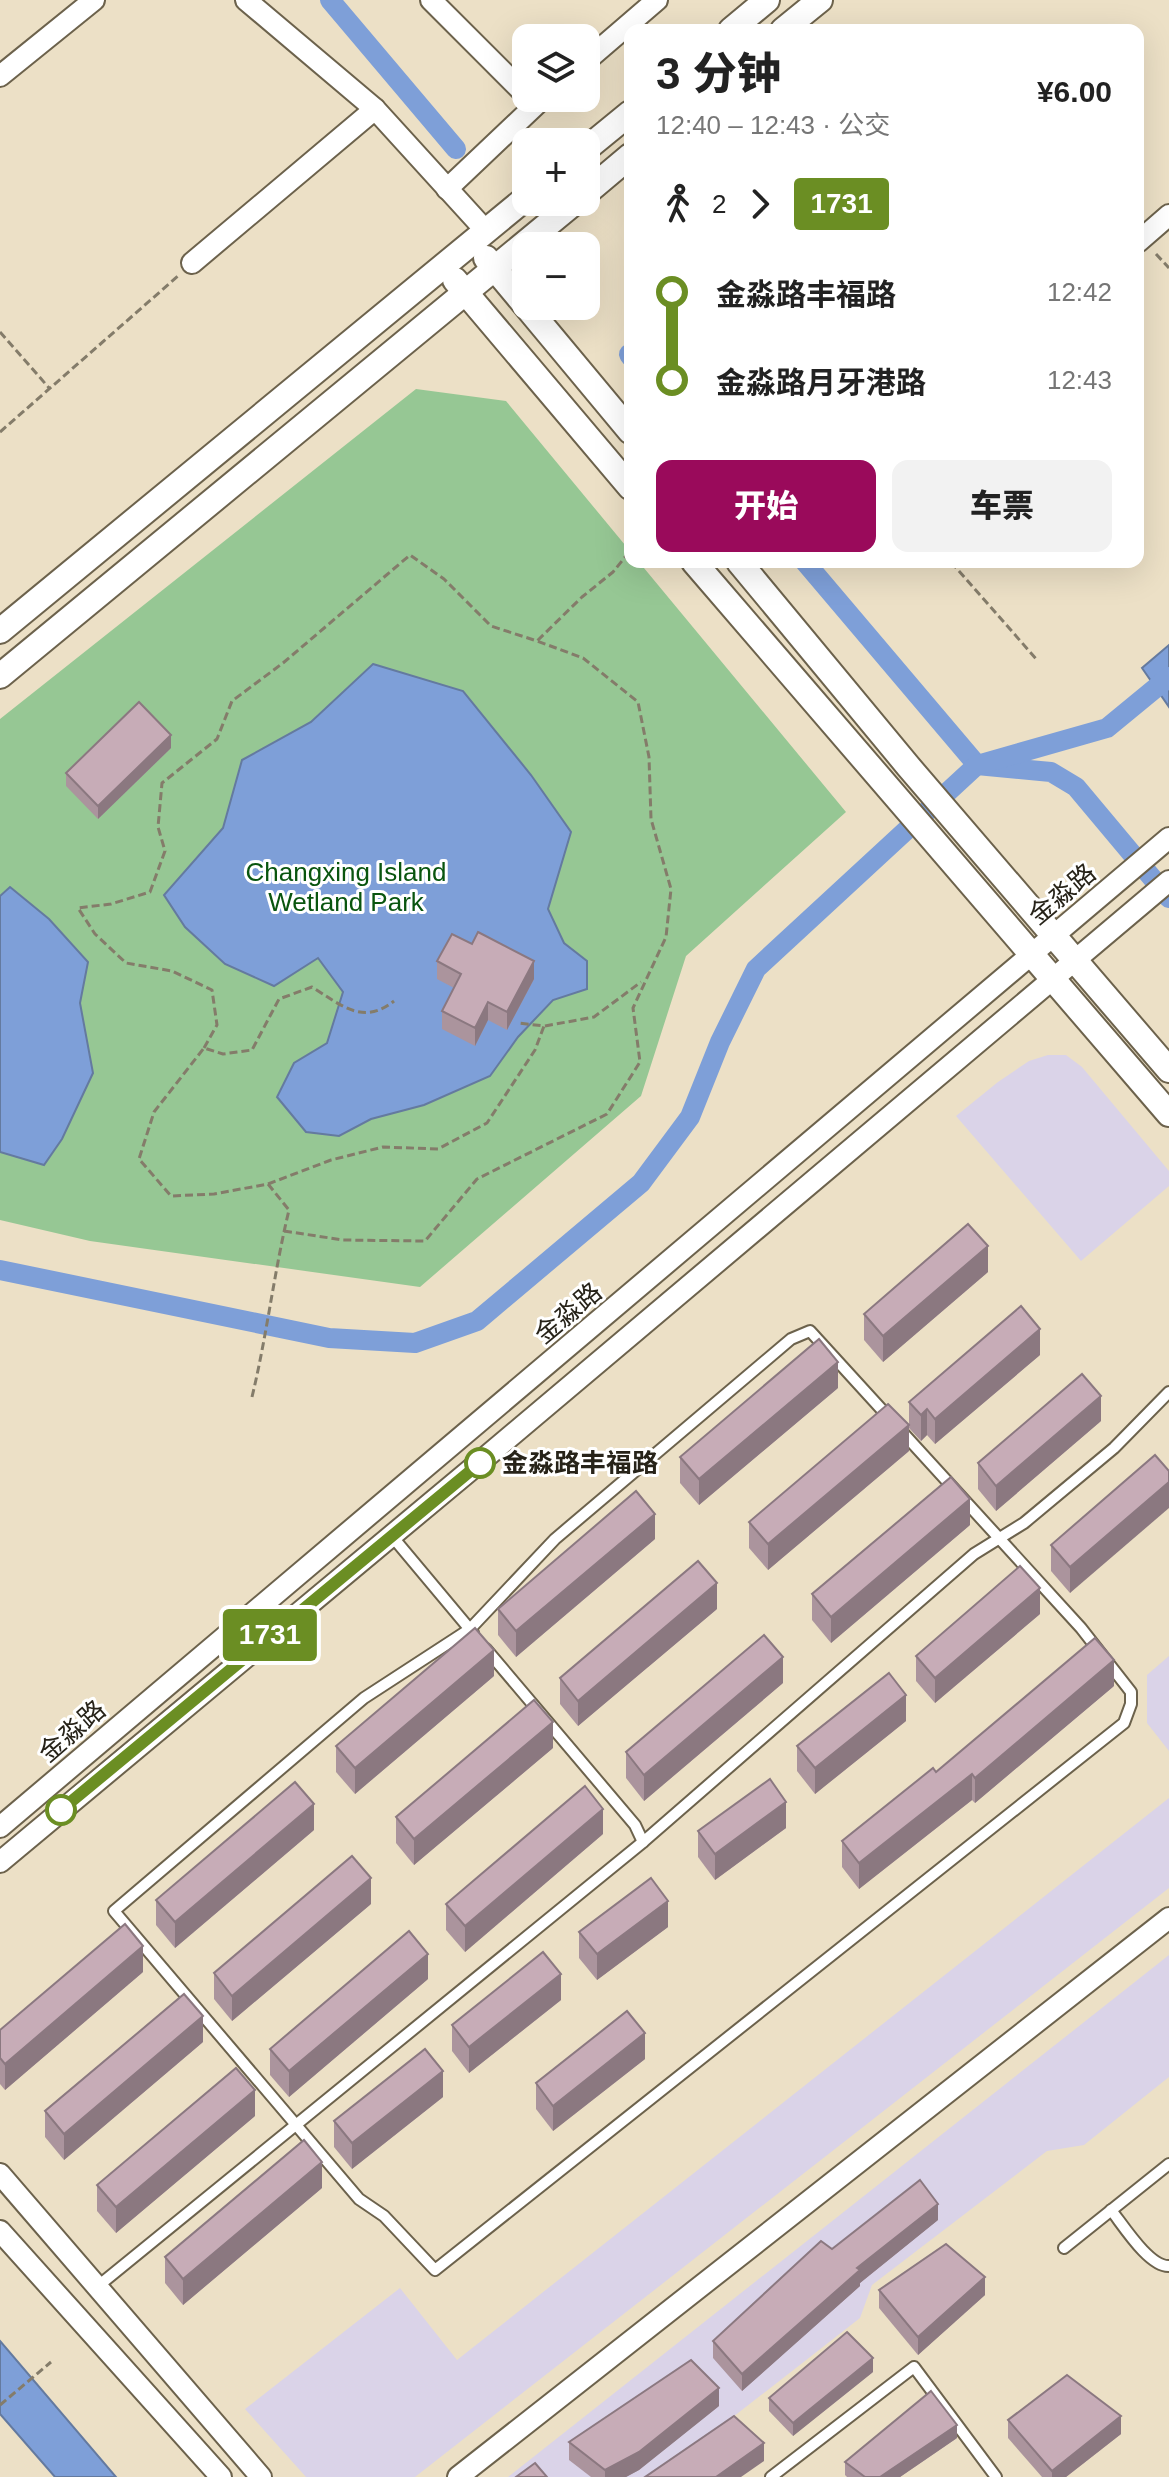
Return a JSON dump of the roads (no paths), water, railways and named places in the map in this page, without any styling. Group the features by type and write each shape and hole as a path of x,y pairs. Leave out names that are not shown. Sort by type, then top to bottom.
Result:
{"street":[{"path":"0,76 94,0"},
{"path":"246,0 375,109 447,189 480,236 494,268 624,424"},
{"path":"431,0 512,79"},
{"path":"629,24 657,0"},
{"path":"738,24 767,0"},
{"path":"790,24 820,0"},
{"path":"600,49 624,28"},
{"path":"192,263 375,109"},
{"path":"447,189 521,112"},
{"path":"600,138 624,118"},
{"path":"600,181 624,161"},
{"path":"0,631 512,210"},
{"path":"1144,237 1169,215"},
{"path":"0,676 558,216"},
{"path":"444,266 624,480"},
{"path":"699,568 1169,1114"},
{"path":"744,568 908,766 1169,1070"},
{"name":"金淼路","path":"0,1827 1169,838"},
{"name":"金淼路","path":"0,1862 1169,881"},
{"path":"458,2477 1169,1918"},
{"path":"0,2174 261,2477"},
{"path":"0,2231 221,2477"}],"lane":[{"path":"810,1331 1081,1628 1131,1692 1131,1704 1124,1723 435,2270 384,2216 359,2199 114,1911 364,1698 470,1629 555,1539 791,1339 810,1331"},
{"path":"97,2287 643,1842 974,1554 1024,1523 1114,1448 1169,1392"},
{"path":"391,1535 635,1825 643,1842"},
{"path":"1064,2248 1169,2164"},
{"path":"1111,2210 1148,2257 1162,2266 1169,2266"},
{"path":"771,2477 914,2367 996,2477"}],"water":[{"path":"1169,645 1169,707 1142,668"},
{"path":"373,664 463,691 531,775 571,832 548,909 564,943 587,961 587,989 553,1000 518,1037 490,1076 424,1105 371,1119 339,1136 306,1132 277,1097 294,1063 327,1043 343,992 318,958 274,986 225,964 185,927 164,895 223,828 242,760 311,722"},
{"path":"10,887 49,919 88,962 80,1003 93,1073 62,1139 44,1165 0,1152 0,896"},
{"path":"0,2341 116,2477 55,2477 0,2414"}],"waterway":[{"path":"330,0 456,149"},
{"path":"810,568 977,765 1051,772 1076,787 1169,898"},
{"path":"0,1270 329,1338 415,1343 477,1321 641,1183 690,1117 720,1042 756,969 977,765 1107,728 1169,677"}],"place":[{"name":"金淼路丰福路","path":"480,1463"}],"park label":[{"name":"Changxing Island Wetland Park","path":"346,887"}]}
